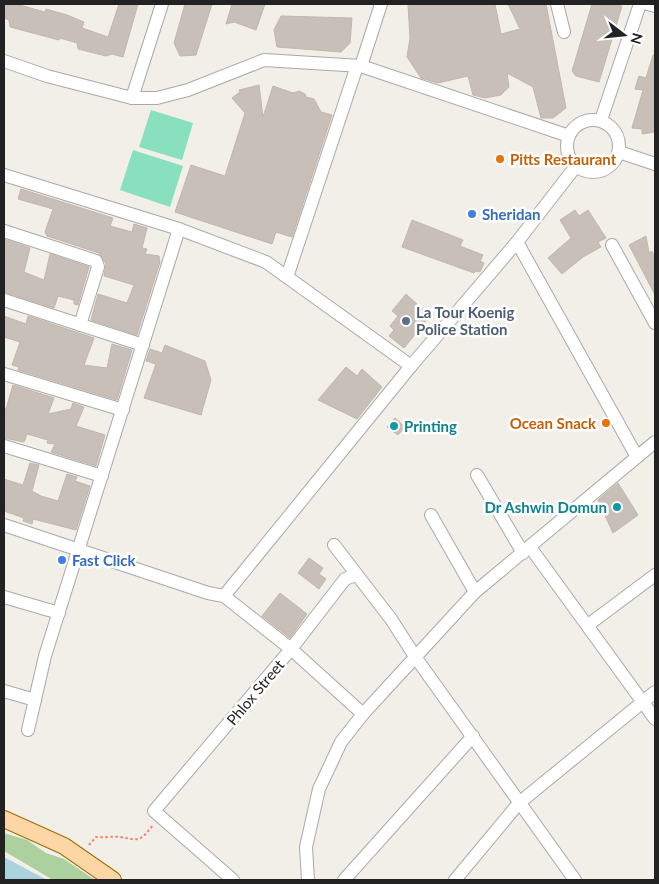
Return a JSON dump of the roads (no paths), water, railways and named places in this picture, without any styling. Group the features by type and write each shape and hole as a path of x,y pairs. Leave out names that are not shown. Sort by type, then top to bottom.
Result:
{"main road":[{"path":"4,819 64,846 113,880"}],"street":[{"path":"132,98 162,4"},
{"path":"287,277 381,4"},
{"path":"557,4 564,32"},
{"path":"601,120 640,4"},
{"path":"648,4 655,6"},
{"path":"4,61 47,76 132,98 157,98 188,90 264,60 359,66 569,136"},
{"path":"585,120 601,120 614,129 620,144 619,152 610,167 592,172 576,166 568,152 569,136 578,124 585,120"},
{"path":"619,152 655,164"},
{"path":"224,596 411,366 517,242 576,166"},
{"path":"4,174 179,229 266,262 411,366"},
{"path":"28,730 45,656 179,229"},
{"path":"4,231 96,261 98,267 80,325"},
{"path":"517,242 646,454"},
{"path":"612,246 655,323"},
{"path":"4,300 143,345"},
{"path":"4,374 123,410"},
{"path":"308,880 306,847 319,789 341,742 363,714 416,658 474,592 646,454 655,442"},
{"path":"4,446 102,476"},
{"path":"477,475 526,550 588,625 655,719"},
{"path":"432,515 474,592"},
{"path":"4,525 208,593 224,596 291,649 363,714"},
{"path":"334,545 392,619 416,658 574,880"},
{"name":"Phlox Street","path":"233,880 157,814 291,649 345,579 356,575"},
{"path":"588,625 655,575"},
{"path":"4,597 59,614"},
{"path":"4,691 35,700"},
{"path":"455,880 519,803 655,692"},
{"path":"344,880 472,736"}],"water":[{"path":"4,857 47,880 4,880"}],"place":[{"name":"Pitts Restaurant","path":"500,159"},
{"name":"Sheridan","path":"472,214"},
{"name":"La Tour Koenig Police Station","path":"406,321"},
{"name":"Ocean Snack","path":"606,423"},
{"name":"Printing","path":"394,426"},
{"name":"Dr Ashwin Domun","path":"617,507"},
{"name":"Fast Click","path":"62,560"}]}
